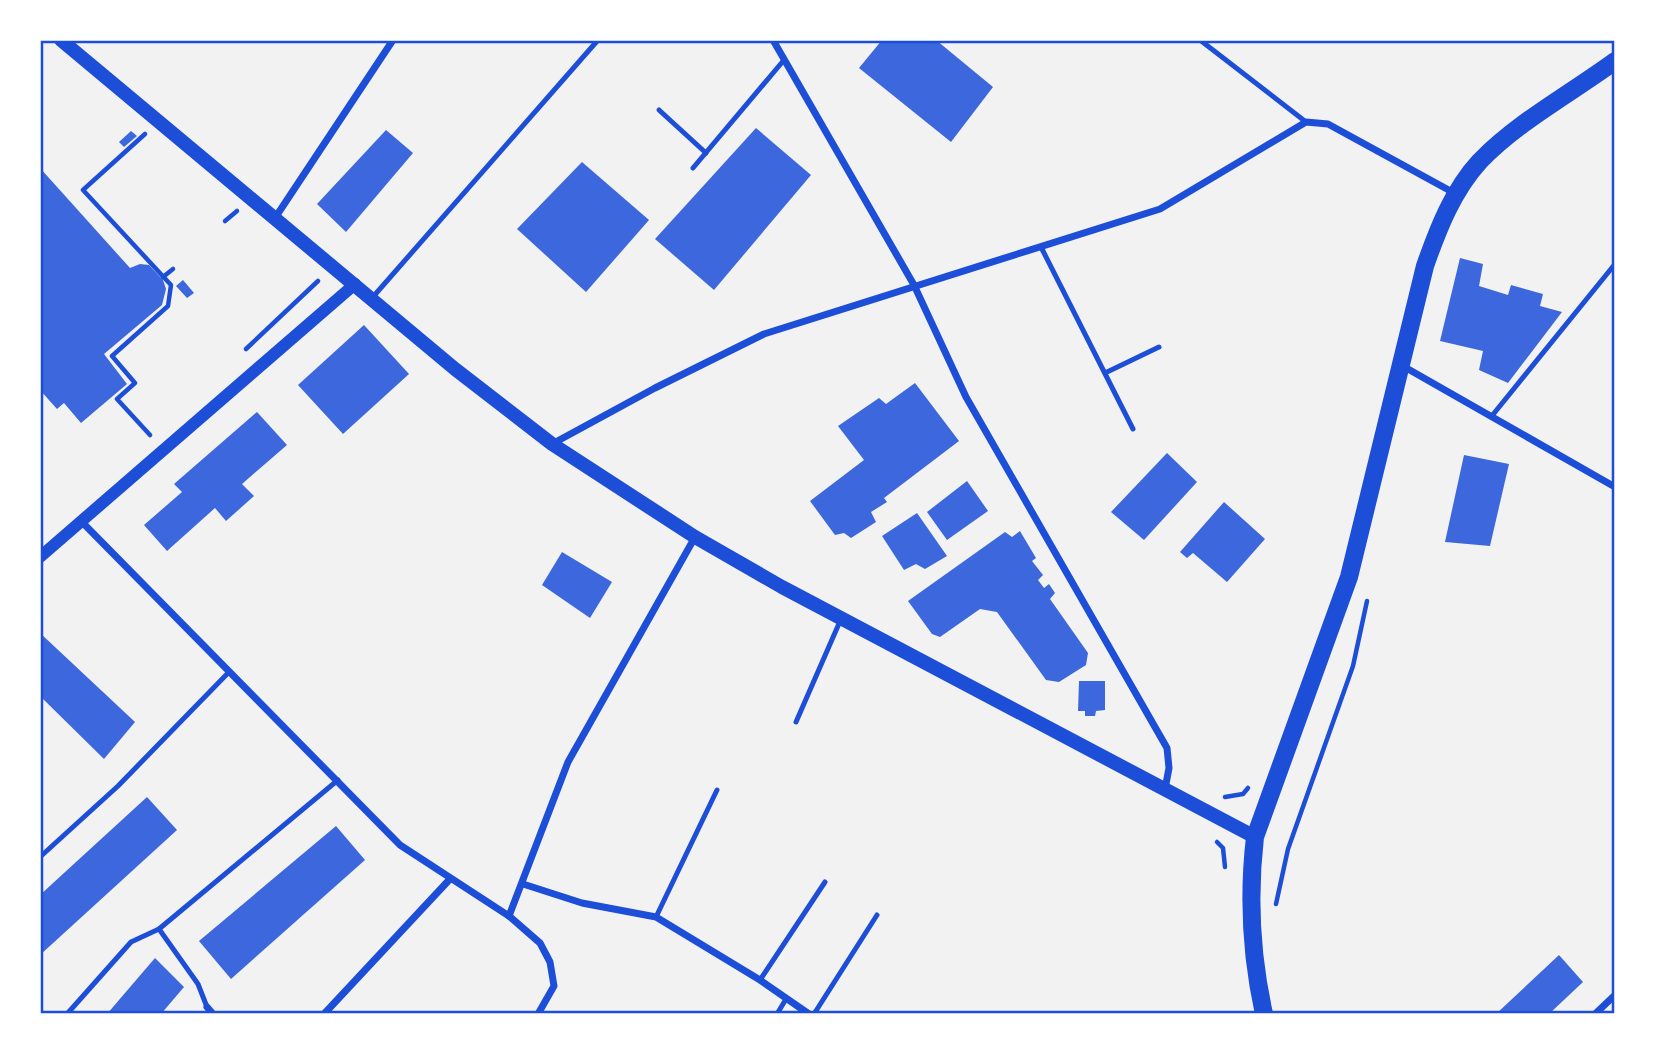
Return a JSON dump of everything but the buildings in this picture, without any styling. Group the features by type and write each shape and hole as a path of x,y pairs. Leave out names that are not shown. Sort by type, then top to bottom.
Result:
{"main road":[{"path":"61,40 455,369 552,444 695,537 841,618 1255,837"},
{"path":"1264,1014 1251,932 1250,877 1255,837 1349,577 1425,266 1439,225 1479,162 1542,110 1607,70"}],"street":[{"path":"275,218 393,40"},
{"path":"773,40 914,285 966,397 1167,748 1169,768 1165,789"},
{"path":"552,444 654,388 764,334 1160,209 1306,121 1328,124 1457,194"},
{"path":"40,557 355,284"},
{"path":"1401,365 1615,487"},
{"path":"82,522 400,845 509,916 540,943 550,962 554,986 538,1014"},
{"path":"509,916 523,884 526,863 568,762 695,537"},
{"path":"324,1014 450,879"},
{"path":"523,884 582,903 656,917 760,980 809,1014"},
{"path":"1595,1014 1615,995"}],"lane":[{"path":"372,298 598,40"},
{"path":"1200,40 1306,121"},
{"path":"693,168 784,60"},
{"path":"659,110 706,153"},
{"path":"1041,247 1133,429"},
{"path":"1491,417 1615,264"},
{"path":"1105,373 1159,347"},
{"path":"796,722 841,618"},
{"path":"40,858 118,786 229,672"},
{"path":"67,1014 131,942 159,929 338,780"},
{"path":"656,917 717,790"},
{"path":"760,980 825,881"},
{"path":"814,1014 877,915"},
{"path":"159,929 198,984 210,1011"},
{"path":"777,1014 786,999"}],"path":[{"path":"146,133 83,190 171,285 168,306 112,356 135,383 117,399 150,435"},
{"path":"225,221 237,210"},
{"path":"163,277 173,269"},
{"path":"1274,911 1288,849 1353,666 1370,588"}]}
